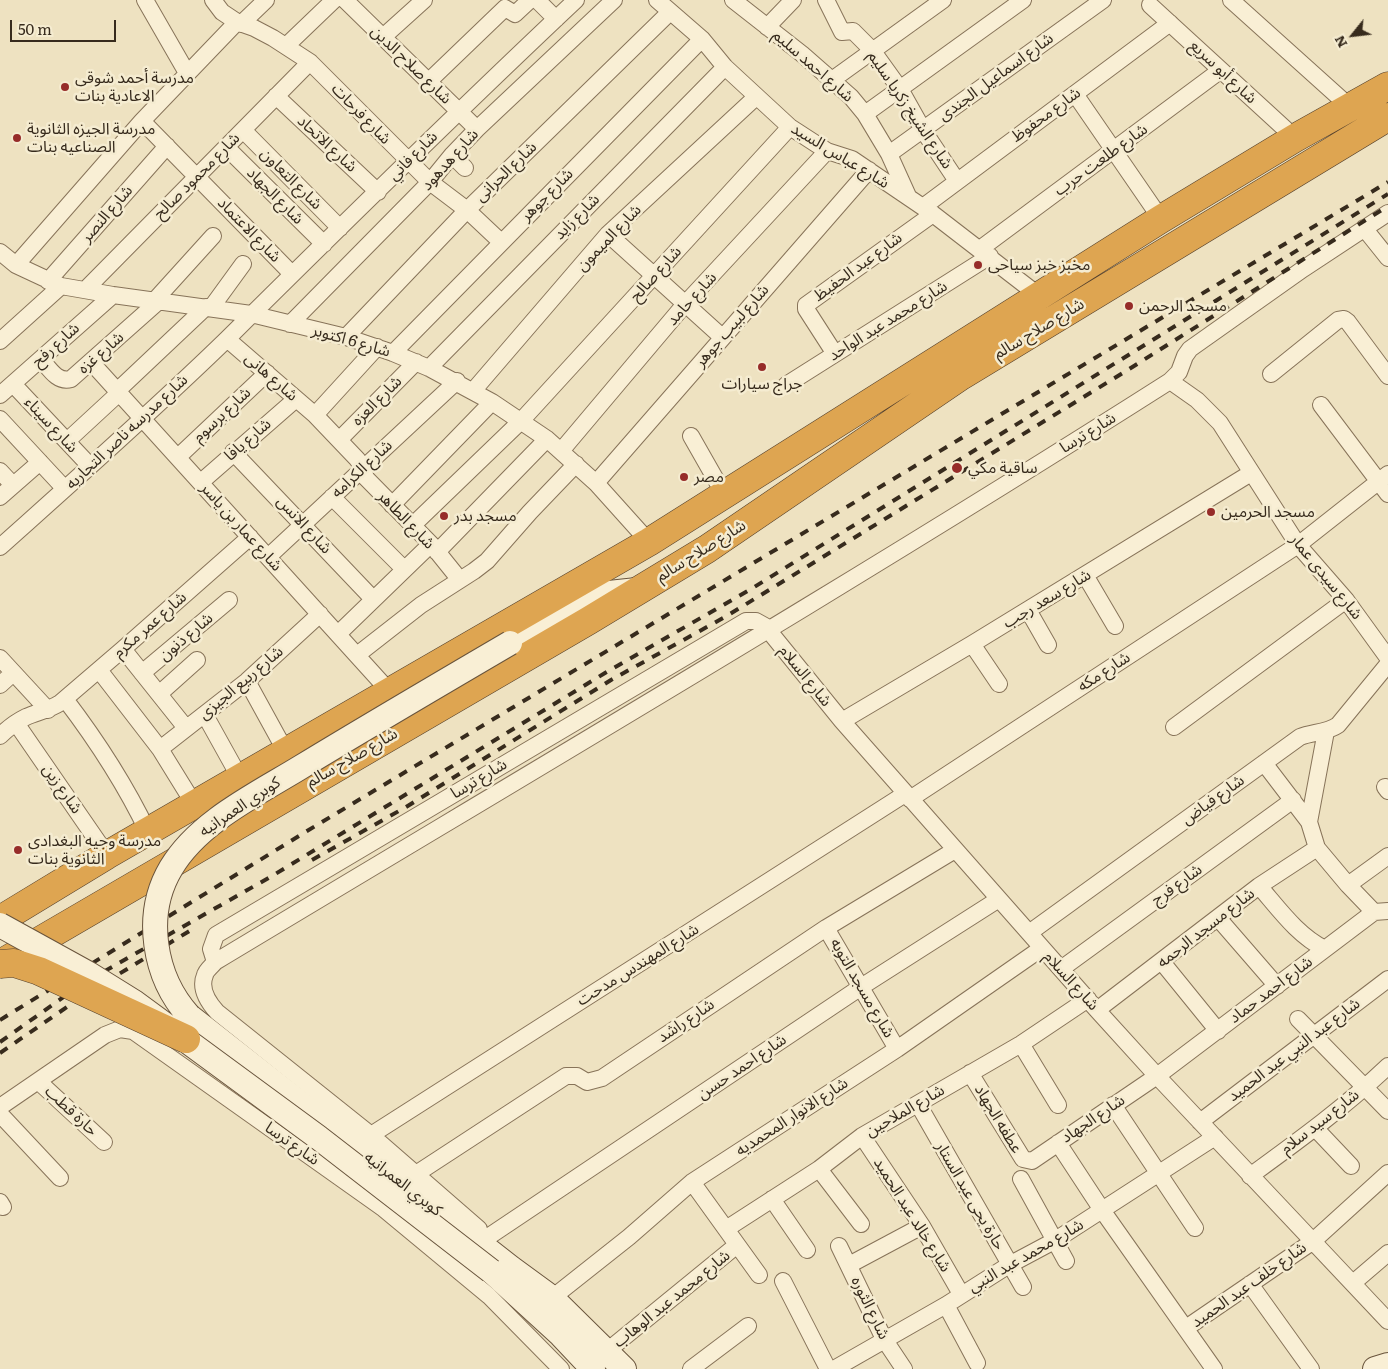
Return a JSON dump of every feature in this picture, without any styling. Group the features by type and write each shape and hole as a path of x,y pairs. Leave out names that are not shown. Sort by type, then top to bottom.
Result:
{"highway":[{"name":"شارع صلاح سالم","path":"0,964 151,874 588,621 707,549 929,387 1038,295 1295,138 1351,108 1385,95"},
{"name":"شارع صلاح سالم","path":"929,387 1388,117"},
{"path":"2,918 194,804 649,542 901,383 911,384 918,390 920,395 929,387"},
{"path":"689,516 708,514 714,518 718,525 717,533 707,549"},
{"path":"147,832 158,836 162,846 169,854 180,858"},
{"path":"147,832 142,843 148,849 153,866 151,874"},
{"path":"0,964 14,963 39,971 187,1027"}],"street":[{"path":"145,0 187,73"},
{"name":"شارع فرحات","path":"213,0 222,12 239,23 254,28 310,62 430,182 467,210 501,242"},
{"path":"16,265 142,121 187,73 266,0"},
{"path":"286,46 334,0"},
{"name":"شارع صلاح الدين","path":"346,0 477,129"},
{"path":"383,37 424,0"},
{"path":"429,82 505,8 516,14 530,0"},
{"path":"537,0 556,19"},
{"name":"شارع فاني","path":"251,314 378,192 407,160 576,0"},
{"name":"شارع هدهود","path":"290,324 430,182 477,129 614,0"},
{"name":"شارع عباس السيد","path":"657,0 702,39 725,67 790,127 827,151 852,159 908,196 1038,295"},
{"name":"شارع احمد سليم","path":"733,0 852,97 865,114 889,154 908,196"},
{"name":"شارع الشيخ زكريا سليم","path":"826,0 842,32 852,31 872,50 900,89 923,130 956,181"},
{"path":"832,80 943,0"},
{"path":"865,114 1023,0"},
{"name":"شارع اسماعيل الجندى","path":"889,154 1103,0"},
{"path":"1231,0 1351,108"},
{"path":"767,26 788,2"},
{"name":"شارع أبو سريع","path":"1150,5 1295,138"},
{"name":"شارع الحرانى","path":"346,337 467,210 670,12"},
{"name":"شارع محفوظ","path":"928,210 956,181 1170,23"},
{"name":"شارع جوهر","path":"393,353 702,39"},
{"name":"شارع محمود صالح","path":"85,290 310,62"},
{"name":"شارع زايد","path":"422,365 725,67"},
{"name":"شارع طلعت حرب","path":"985,253 1114,151 1221,70"},
{"path":"1075,94 1161,219"},
{"name":"شارع الاتحاد","path":"276,96 378,192"},
{"name":"شارع الميمون","path":"473,391 608,234 756,96"},
{"name":"شارع الاعتماد","path":"142,121 292,274"},
{"name":"شارع صالح","path":"413,526 521,421 790,127"},
{"name":"شارع التعاون","path":"243,130 340,228"},
{"name":"شارع النصر","path":"0,341 54,283 167,146"},
{"name":"شارع الجهاد","path":"226,147 324,244"},
{"name":"شارع حامد","path":"561,451 686,304 827,151"},
{"path":"452,155 465,168"},
{"name":"شارع لبيب جوهر","path":"596,483 869,170"},
{"name":"شارع عبد الحفيظ","path":"835,354 806,309 806,305 928,210"},
{"name":"شارع ترسا","path":"205,995 203,984 205,974 215,962 768,630 1064,449 1170,381 1179,372 1190,349 1388,213"},
{"path":"1364,228 1388,258"},
{"path":"608,234 722,338"},
{"name":"شارع غزه","path":"41,359 58,378 64,381 71,379 157,300 213,236"},
{"name":"شارع 6 اكتوبر","path":"0,252 16,265 54,283 113,295 251,314 346,337 422,365 457,381 547,439 596,483 649,542"},
{"name":"شارع محمد عبد الواحد","path":"786,385 985,253"},
{"path":"67,442 208,308 243,264"},
{"name":"شارع رفح","path":"0,395 113,295"},
{"name":"شارع مدرسه ناصر التجاريه","path":"0,547 143,419 251,314"},
{"path":"1270,374 1336,322 1344,319 1388,376"},
{"name":"شارع هانى","path":"227,338 315,415"},
{"path":"315,415 377,347"},
{"name":"شارع عمار بن ياسر","path":"91,362 390,692"},
{"name":"شارع العزه","path":"339,440 422,365"},
{"name":"شارع برسوم","path":"178,457 267,373"},
{"name":"شارع الكرامه","path":"268,557 457,381"},
{"name":"شارع سيدى عمار","path":"1170,381 1197,400 1220,423 1298,545 1346,600 1388,658"},
{"name":"شارع سيناء","path":"13,384 90,466"},
{"name":"شارع يافا","path":"201,482 233,452 296,399"},
{"path":"392,505 492,402"},
{"path":"1322,405 1385,484"},
{"name":"شارع الطاهر","path":"315,415 360,462 366,478 434,548 460,580"},
{"path":"0,419 65,488"},
{"path":"691,436 724,494"},
{"path":"338,634 404,569 434,548 547,439"},
{"name":"شارع الانس","path":"233,452 373,599"},
{"path":"0,497 40,462"},
{"path":"357,655 408,614 487,560 576,464"},
{"path":"0,471 13,486"},
{"name":"شارع سعد رجب","path":"842,721 972,644 1251,473"},
{"name":"شارع مكه","path":"908,797 1298,545 1385,484"},
{"path":"332,497 404,569"},
{"name":"شارع عمر مكرم","path":"0,736 26,717 48,710 65,699 250,537"},
{"path":"1085,575 1115,626"},
{"name":"كوبري العمرانيه","path":"599,1360 560,1335 491,1271 319,1138 187,1027 160,968 155,934 157,905 162,887 171,868 189,844 212,822 510,642 592,597 637,590"},
{"name":"شارع ذنون","path":"142,674 229,600"},
{"path":"1174,727 1346,600"},
{"path":"1028,610 1048,645"},
{"name":"شارع ربيع الجيزى","path":"160,749 247,681 320,614"},
{"name":"شارع ترسا","path":"215,962 211,948 216,935 746,621 756,621 768,630"},
{"name":"شارع السلام","path":"768,630 842,721 1092,1005 1250,1176 1388,1321"},
{"path":"972,644 999,684"},
{"path":"123,649 186,728"},
{"path":"0,658 48,710"},
{"path":"159,694 197,660"},
{"name":"شارع فياض","path":"1029,933 1300,737 1310,732 1326,731 1338,725 1388,664"},
{"path":"99,670 160,749 194,804"},
{"path":"0,685 13,673"},
{"path":"247,681 286,752"},
{"path":"65,699 90,731 112,765 133,800 147,832"},
{"path":"205,715 240,778"},
{"name":"شارع زين","path":"16,723 107,855"},
{"path":"1309,822 1326,731"},
{"path":"1264,763 1309,822 1317,848 1348,885 1381,912"},
{"name":"شارع المهندس مدحت","path":"371,1135 908,797"},
{"name":"شارع فرج","path":"1060,968 1293,800"},
{"name":"شارع مسجد الرحمه","path":"1092,1005 1162,962 1259,886 1317,848"},
{"name":"شارع راشد","path":"416,1174 566,1076 577,1076 587,1082 602,1078 826,928 955,850"},
{"path":"1348,885 1388,856"},
{"path":"1259,886 1301,932 1314,944 1325,949"},
{"name":"شارع احمد حسن","path":"488,1237 861,987 998,899"},
{"name":"شارع احمد حماد","path":"1157,1076 1325,949 1381,912"},
{"name":"كوبري العمرانيه","path":"2,918 134,1002 187,1027 545,1292"},
{"path":"1218,918 1277,986"},
{"name":"شارع مسجد التوبه","path":"826,928 897,1049"},
{"name":"شارع الانوار المحمديه","path":"545,1292 629,1237 692,1182 897,1049 1042,948"},
{"path":"1162,962 1218,1031"},
{"name":"شارع عبد النبي عبد الحميد","path":"1200,1122 1388,979"},
{"path":"156,1048 185,1009 205,995 217,1012 371,1135 488,1237 545,1292 599,1360 624,1369"},
{"name":"شارع الملاحين","path":"726,1229 819,1169 862,1136 1092,1005"},
{"path":"1298,1019 1388,1111"},
{"name":"شارع ترسا","path":"0,1107 105,1035 120,1029 133,1031 384,1209 489,1296 561,1369"},
{"path":"1021,1044 1058,1106"},
{"name":"شارع سيد سلام","path":"1250,1176 1315,1128 1365,1088 1388,1066"},
{"name":"عطفه الجهاد","path":"970,1073 1022,1159 1029,1161"},
{"name":"شارع الجهاد","path":"1029,1161 1032,1161 1157,1076"},
{"name":"حارة قطب","path":"38,1081 104,1142"},
{"name":"حارة يحى عبد الستار","path":"918,1104 1023,1287"},
{"path":"1114,1105 1194,1228"},
{"path":"0,1114 60,1178"},
{"path":"1315,1128 1351,1166"},
{"name":"شارع خالد عبد الحميد","path":"862,1136 922,1226 961,1294"},
{"name":"شارع محمد عبد النبي","path":"834,1369 1009,1265 1054,1241 1215,1137"},
{"path":"1058,1143 1102,1210 1214,1369"},
{"path":"819,1169 861,1224"},
{"name":"شارع خلف عبد الحميد","path":"1186,1328 1312,1242 1388,1173"},
{"path":"1021,1179 1066,1261"},
{"path":"692,1182 758,1276"},
{"path":"772,1199 807,1250"},
{"path":"849,1265 922,1226"},
{"name":"شارع محمد عبد الوهاب","path":"599,1360 737,1245"},
{"name":"شارع الثوره","path":"839,1246 884,1339 904,1369"},
{"path":"1353,1283 1388,1253"},
{"path":"783,1281 828,1369"},
{"path":"1250,1284 1311,1369"},
{"path":"946,1304 977,1363"},
{"path":"691,1369 748,1326"},
{"path":"1375,1369 1388,1365"}],"railway":[{"path":"0,1020 307,831 1388,182"},
{"path":"0,1042 82,984 272,876 605,673 751,589 1388,194"},
{"path":"312,860 406,807 611,680 725,617 1126,371 1388,206"},
{"path":"0,1053 83,996 191,930"}],"place":[{"name":"مدرسة أحمد شوقى الاعادية بنات","path":"65,87"},
{"name":"مدرسة الجيزه الثانوية الصناعيه بنات","path":"17,138"},
{"name":"مخبز خبز سياحى","path":"978,265"},
{"name":"مسجد الرحمن","path":"1129,306"},
{"name":"جراج سيارات","path":"762,367"},
{"name":"ساقية مكي","path":"957,468"},
{"name":"مصر","path":"684,477"},
{"name":"مسجد الحرمين","path":"1211,512"},
{"name":"مسجد بدر","path":"444,516"},
{"name":"مدرسة وجيه البغدادى الثانوية بنات","path":"18,850"}]}
